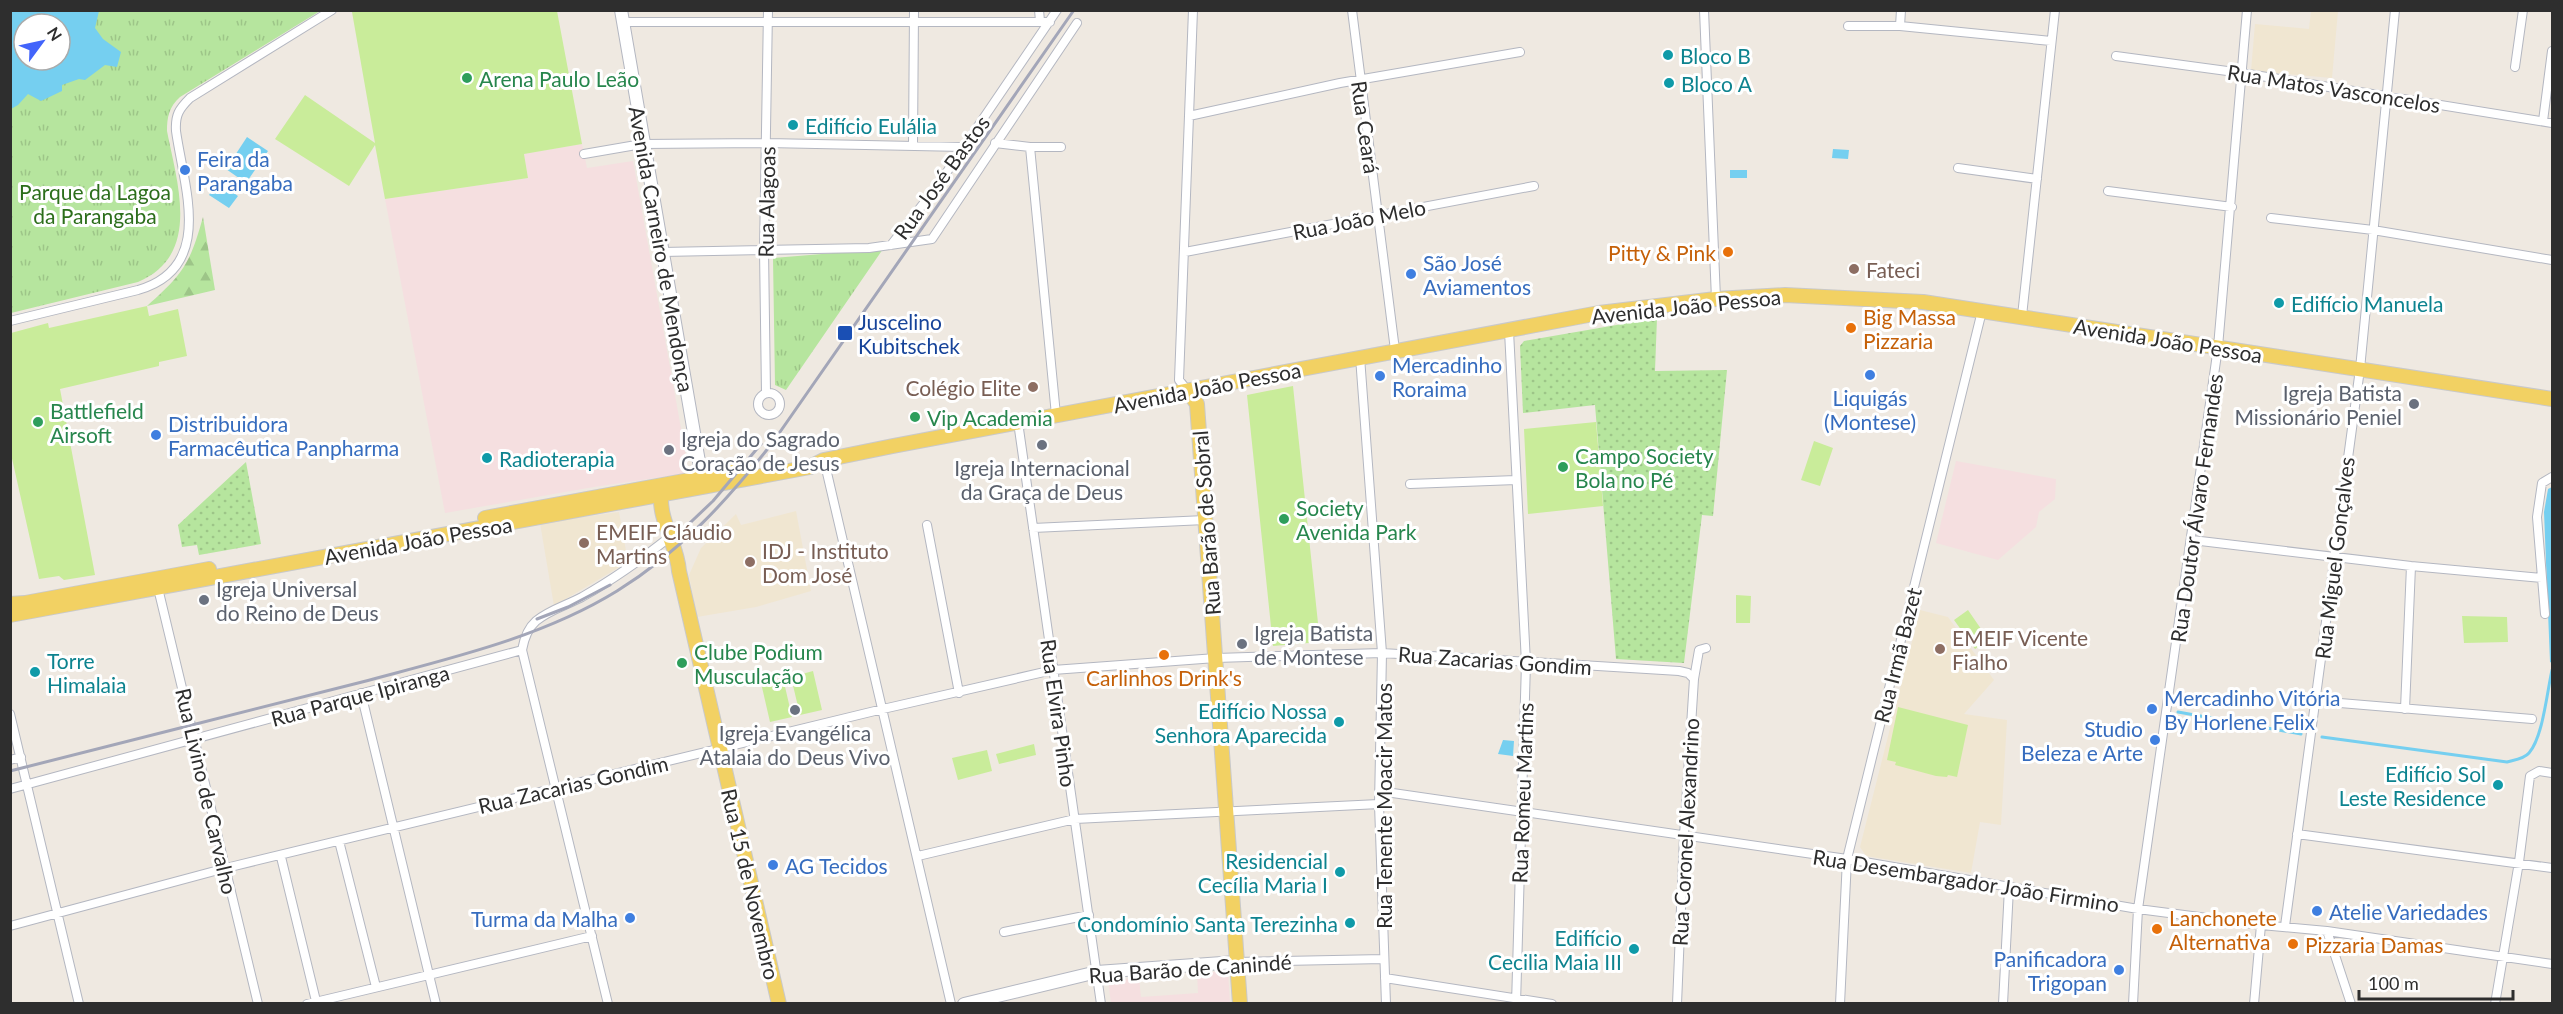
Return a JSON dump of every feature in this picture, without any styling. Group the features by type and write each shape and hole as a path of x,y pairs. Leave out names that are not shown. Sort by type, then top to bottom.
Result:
{"main road":[{"name":"Avenida Carneiro de Mendonça","path":"622,16 642,144 703,482"},
{"name":"Avenida João Pessoa","path":"10,615 157,583 703,482 810,467 824,460 1360,357 1599,313 1716,299 1785,294 1908,301 2022,316 2553,399"},
{"name":"Rua Barão de Sobral","path":"1188,391 1197,404 1240,1004"},
{"name":"Rua 15 de Novembro","path":"662,490 664,519 677,554 679,571 779,1004"},
{"name":"Avenida João Pessoa","path":"18,603 157,583"},
{"name":"Rua Barão de Canindé","path":"964,1004 1097,972 1236,962"}],"street":[{"path":"10,321 145,288 164,278 182,257 191,221 176,131 176,117 180,108 190,98 332,10"},
{"name":"Rua Alagoas","path":"766,393 768,10"},
{"path":"913,146 914,10"},
{"path":"1040,10 1040,21"},
{"name":"Rua José Bastos","path":"891,245 938,185 1058,10"},
{"name":"Rua Barão de Sobral","path":"1188,391 1179,380 1192,10"},
{"name":"Rua Ceará","path":"1352,10 1395,351"},
{"path":"1704,10 1716,299"},
{"path":"1900,26 1901,10"},
{"path":"2022,316 2055,10"},
{"name":"Rua Doutor Álvaro Fernandes","path":"2133,1004 2138,909 2218,347 2232,207 2247,10"},
{"name":"Rua Miguel Gonçalves","path":"2285,926 2360,369 2395,10"},
{"path":"2515,67 2523,10"},
{"path":"622,16 768,21 1050,22"},
{"name":"Rua José Bastos","path":"891,245 932,239 1077,22"},
{"path":"1848,26 1900,26 2051,41"},
{"path":"2543,122 2553,51"},
{"path":"1189,116 1340,83 1520,52"},
{"name":"Rua Matos Vasconcelos","path":"2116,56 2242,73 2553,123"},
{"path":"584,154 642,144 767,143 964,147"},
{"path":"995,143 1030,147 1061,147"},
{"path":"1030,147 1056,415"},
{"path":"1958,168 2037,179"},
{"name":"Rua João Melo","path":"1185,252 1534,186"},
{"path":"2108,190 2232,207"},
{"path":"2271,218 2373,230 2553,260"},
{"path":"662,252 891,245"},
{"name":"Rua Irmã Bazet","path":"1840,1004 1847,859 1982,311"},
{"name":"Rua Romeu Martins","path":"1509,331 1526,663 1516,1001"},
{"name":"Rua Tenente Moacir Matos","path":"1360,357 1382,653 1379,804 1386,1004"},
{"name":"Rua Elvira Pinho","path":"1018,422 1101,1004"},
{"path":"824,460 951,1004"},
{"path":"2545,614 2537,517 2542,483 2553,477"},
{"path":"1410,484 1516,480"},
{"path":"1033,528 1205,520"},
{"path":"927,525 958,693"},
{"path":"608,1004 522,650 526,635 533,623 543,615 580,598 632,568 670,536"},
{"path":"2192,540 2334,555 2411,566 2542,578"},
{"path":"2405,709 2411,566"},
{"name":"Rua Livino de Carvalho","path":"157,583 258,1004"},
{"name":"Rua Coronel Alexandrino","path":"1677,1004 1694,679 1699,650 1706,648"},
{"name":"Rua Parque Ipiranga","path":"10,789 522,650"},
{"name":"Rua Zacarias Gondim","path":"10,926 226,868 281,857 394,827 1053,670 1216,658 1382,653 1679,671 1688,673 1694,679"},
{"path":"361,693 436,1004"},
{"path":"2316,701 2532,719"},
{"path":"10,714 79,1004"},
{"path":"10,760 21,757"},
{"path":"2495,1004 2519,862 2530,776 2534,773 2553,773"},
{"name":"Rua Desembargador João Firmino","path":"1379,791 1847,859 2138,909 2327,931 2553,964"},
{"path":"918,856 1075,819 1379,804"},
{"path":"2297,834 2553,868"},
{"path":"339,841 376,987"},
{"path":"281,857 316,1001"},
{"path":"2003,1004 2009,888"},
{"path":"1004,932 1089,915"},
{"path":"2254,1004 2261,925"},
{"path":"2327,931 2351,1004"},
{"path":"307,1004 592,936"},
{"name":"Rua Barão de Canindé","path":"1236,962 1384,958"},
{"path":"1385,978 1516,1001 1552,1004"}],"shaded area":[{"path":"2311,11 2338,11 2332,78 2251,71 2255,24 2309,29"},
{"path":"582,144 587,168 633,161 689,473 445,513 385,199 528,178 524,154"},
{"path":"1956,461 2056,479 2055,499 2039,512 2036,527 1998,560 1936,543"},
{"name":"IDJ - Instituto Dom José","path":"796,511 811,591 756,607 697,617 689,575 701,548 736,514 741,525"},
{"name":"EMEIF Cláudio Martins","path":"619,512 628,562 554,606 540,523"},
{"path":"1920,610 1948,617 1994,680 1964,714 2007,720 2001,825 1980,822 1971,873 1866,856 1860,847"},
{"path":"1228,971 1230,1003 1111,1003 1108,981 1139,978 1141,997 1198,993 1197,973"}],"green space":[{"name":"Arena Paulo Leão","path":"354,10 557,11 582,144 524,154 528,178 385,199 375,145 349,186 275,139 305,95 375,143 352,12"},
{"name":"Parque da Lagoa da Parangaba","path":"10,11 320,11 180,97 173,105 168,117 167,131 179,195 178,236 171,254 158,270 138,282 11,313"},
{"path":"203,217 215,290 147,306 184,267 194,246"},
{"path":"883,249 786,390 775,385 773,258"},
{"name":"Battlefield Airsoft","path":"147,306 149,316 178,309 187,356 159,362 159,366 60,389 95,575 64,580 59,576 39,579 11,454 11,333 48,323 49,328"},
{"path":"1657,318 1655,371 1727,370 1713,516 1702,515 1684,663 1616,659 1595,405 1523,413 1520,346 1524,341"},
{"name":"Society Avenida Park","path":"1293,386 1320,642 1273,646 1247,395"},
{"name":"Campo Society Bola no Pé","path":"1596,422 1603,506 1528,514 1524,429"},
{"path":"1814,441 1833,448 1820,486 1801,480"},
{"path":"246,462 261,544 199,555 197,545 182,547 178,525"},
{"path":"1736,595 1751,596 1750,623 1736,623"},
{"path":"1968,610 1988,639 1975,649 1954,620"},
{"path":"2462,616 2507,617 2508,642 2464,643"},
{"path":"813,671 822,710 800,715 791,677"},
{"path":"783,678 792,717 770,722 761,683"},
{"path":"1898,707 1968,725 1957,777 1936,776 1895,765 1896,762 1887,760"},
{"path":"1034,744 1036,755 999,764 996,754"},
{"path":"987,750 992,771 958,780 952,758"}],"water":[{"path":"11,10 99,11 95,28 103,39 121,52 117,67 105,65 85,80 79,79 62,85 62,91 41,101 28,94 11,109"},
{"path":"247,137 268,151 246,183 226,169"},
{"path":"1833,149 1849,150 1848,159 1832,158"},
{"path":"1730,170 1747,170 1747,178 1730,178"},
{"path":"218,182 238,196 229,208 209,195"},
{"path":"2552,487 2552,663 2550,662 2544,512 2548,489"},
{"path":"1503,740 1514,741 1513,756 1498,754"}],"waterway":[{"path":"2322,737 2507,762 2519,759 2529,753 2538,736 2552,670"},
{"path":"2178,712 2301,734"}],"railway":[{"path":"10,771 362,682 493,646 557,622 617,591 640,576 702,524 773,442 1074,10"},
{"path":"673,539 713,501 761,444"},
{"path":"537,619 568,607 610,585"}],"place":[{"name":"Bloco B","path":"1668,55"},
{"name":"Arena Paulo Leão","path":"467,78"},
{"name":"Bloco A","path":"1669,83"},
{"name":"Edifício Eulália","path":"793,125"},
{"name":"Feira da Parangaba","path":"185,170"},
{"name":"Pitty & Pink","path":"1728,252"},
{"name":"Fateci","path":"1854,269"},
{"name":"São José Aviamentos","path":"1411,274"},
{"name":"Edifício Manuela","path":"2279,303"},
{"name":"Big Massa Pizzaria","path":"1851,328"},
{"name":"Juscelino Kubitschek","path":"845,333"},
{"name":"Liquigás (Montese)","path":"1870,375"},
{"name":"Mercadinho Roraima","path":"1380,376"},
{"name":"Colégio Elite","path":"1033,387"},
{"name":"Igreja Batista Missionário Peniel","path":"2414,404"},
{"name":"Vip Academia","path":"915,417"},
{"name":"Battlefield Airsoft","path":"38,422"},
{"name":"Distribuidora Farmacêutica Panpharma","path":"156,435"},
{"name":"Igreja Internacional da Graça de Deus","path":"1042,445"},
{"name":"Igreja do Sagrado Coração de Jesus","path":"669,450"},
{"name":"Radioterapia","path":"487,458"},
{"name":"Campo Society Bola no Pé","path":"1563,467"},
{"name":"Society Avenida Park","path":"1284,519"},
{"name":"EMEIF Cláudio Martins","path":"584,543"},
{"name":"IDJ - Instituto Dom José","path":"750,562"},
{"name":"Igreja Universal do Reino de Deus","path":"204,600"},
{"name":"Igreja Batista de Montese","path":"1242,644"},
{"name":"EMEIF Vicente Fialho","path":"1940,649"},
{"name":"Carlinhos Drink's","path":"1164,655"},
{"name":"Clube Podium Musculação","path":"682,663"},
{"name":"Torre Himalaia","path":"35,672"},
{"name":"Mercadinho Vitória By Horlene Felix","path":"2152,709"},
{"name":"Igreja Evangélica Atalaia do Deus Vivo","path":"795,710"},
{"name":"Edifício Nossa Senhora Aparecida","path":"1339,722"},
{"name":"Studio Beleza e Arte","path":"2155,740"},
{"name":"Edifício Sol Leste Residence","path":"2498,785"},
{"name":"AG Tecidos","path":"773,865"},
{"name":"Residencial Cecília Maria I","path":"1340,872"},
{"name":"Atelie Variedades","path":"2317,911"},
{"name":"Turma da Malha","path":"630,918"},
{"name":"Condomínio Santa Terezinha","path":"1350,923"},
{"name":"Lanchonete Alternativa","path":"2157,929"},
{"name":"Pizzaria Damas","path":"2293,944"},
{"name":"Edifício Cecilia Maia III","path":"1634,949"},
{"name":"Panificadora Trigopan","path":"2119,970"}]}
